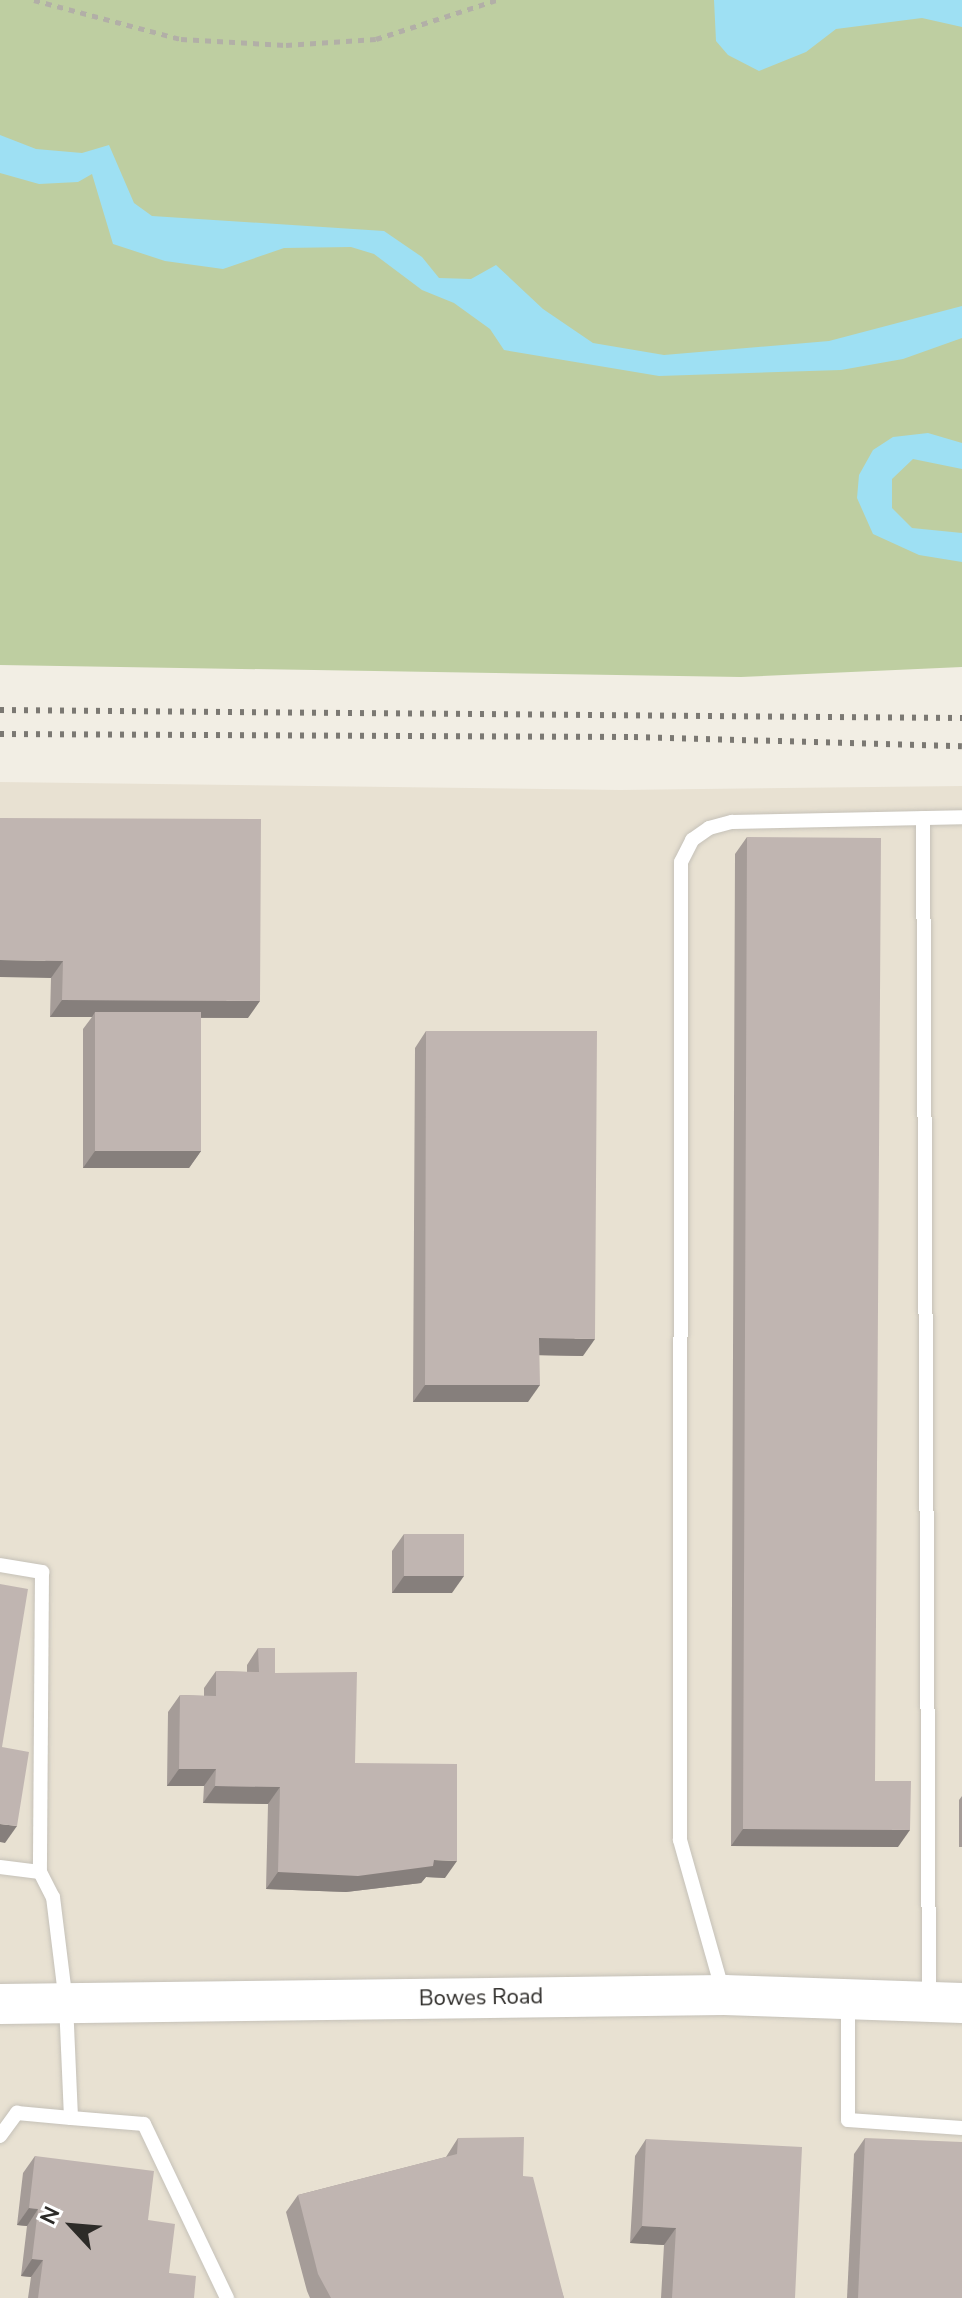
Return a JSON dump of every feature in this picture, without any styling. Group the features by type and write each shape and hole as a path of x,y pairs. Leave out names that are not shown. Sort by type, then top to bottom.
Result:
{"street":[{"name":"Bowes Road","path":"0,2004 724,1995 945,2002"}],"lane":[{"path":"724,1995 680,1840 681,862 692,840 709,828 732,822 962,817"},
{"path":"923,818 945,2002"},
{"path":"0,1565 42,1572 40,1872 53,1897 66,2003 71,2118"},
{"path":"0,1867 40,1872"},
{"path":"848,1999 848,2120 962,2128"},
{"path":"0,2136 17,2113 144,2124 227,2298"}],"path":[{"path":"34,0 181,39 286,45 376,39 497,0"}],"shaded area":[{"path":"0,782 620,790 962,786 962,2298 0,2298"}],"green space":[{"path":"0,0 962,0 962,667 741,677 0,665"}],"water":[{"path":"714,0 962,0 962,27 922,18 836,29 806,52 759,71 728,55 716,41"},
{"path":"0,135 36,149 82,153 109,145 134,203 152,216 384,231 422,257 439,278 471,279 496,265 543,309 593,343 664,355 829,341 962,306 962,338 903,359 841,370 659,376 504,350 490,329 454,303 422,290 374,254 351,247 284,248 223,269 165,261 113,244 92,174 78,182 39,184 0,173"},
{"path":"928,433 962,443 962,469 913,459 892,479 892,508 912,528 962,533 962,562 919,555 873,534 857,498 859,475 873,450 893,437"}],"building":[{"path":"0,818 261,819 260,1001 62,1000 63,961 0,960"},
{"path":"747,837 881,838 875,1781 911,1781 910,1830 743,1829"},
{"path":"95,1012 201,1012 201,1151 95,1151"},
{"path":"426,1031 597,1031 595,1339 539,1338 540,1385 425,1385"},
{"path":"404,1534 464,1534 464,1576 404,1576"},
{"path":"0,1584 28,1589 2,1747 29,1752 17,1826 0,1824"},
{"path":"258,1648 275,1648 275,1673 357,1672 355,1763 457,1764 457,1861 434,1860 433,1866 358,1876 278,1872 280,1787 215,1786 216,1769 179,1769 180,1695 216,1696 216,1671 259,1672"},
{"path":"524,2137 523,2176 533,2177 564,2298 331,2298 318,2274 298,2195 457,2154 458,2138"},
{"path":"865,2138 962,2142 962,2298 858,2298"},
{"path":"646,2139 802,2147 795,2298 672,2298 676,2228 642,2226"},
{"path":"35,2156 154,2171 148,2220 175,2224 169,2273 196,2276 194,2298 38,2298 43,2260 32,2259 38,2209 29,2208"}],"railway":[{"path":"0,710 962,718"},
{"path":"0,734 634,737 962,746"}]}
